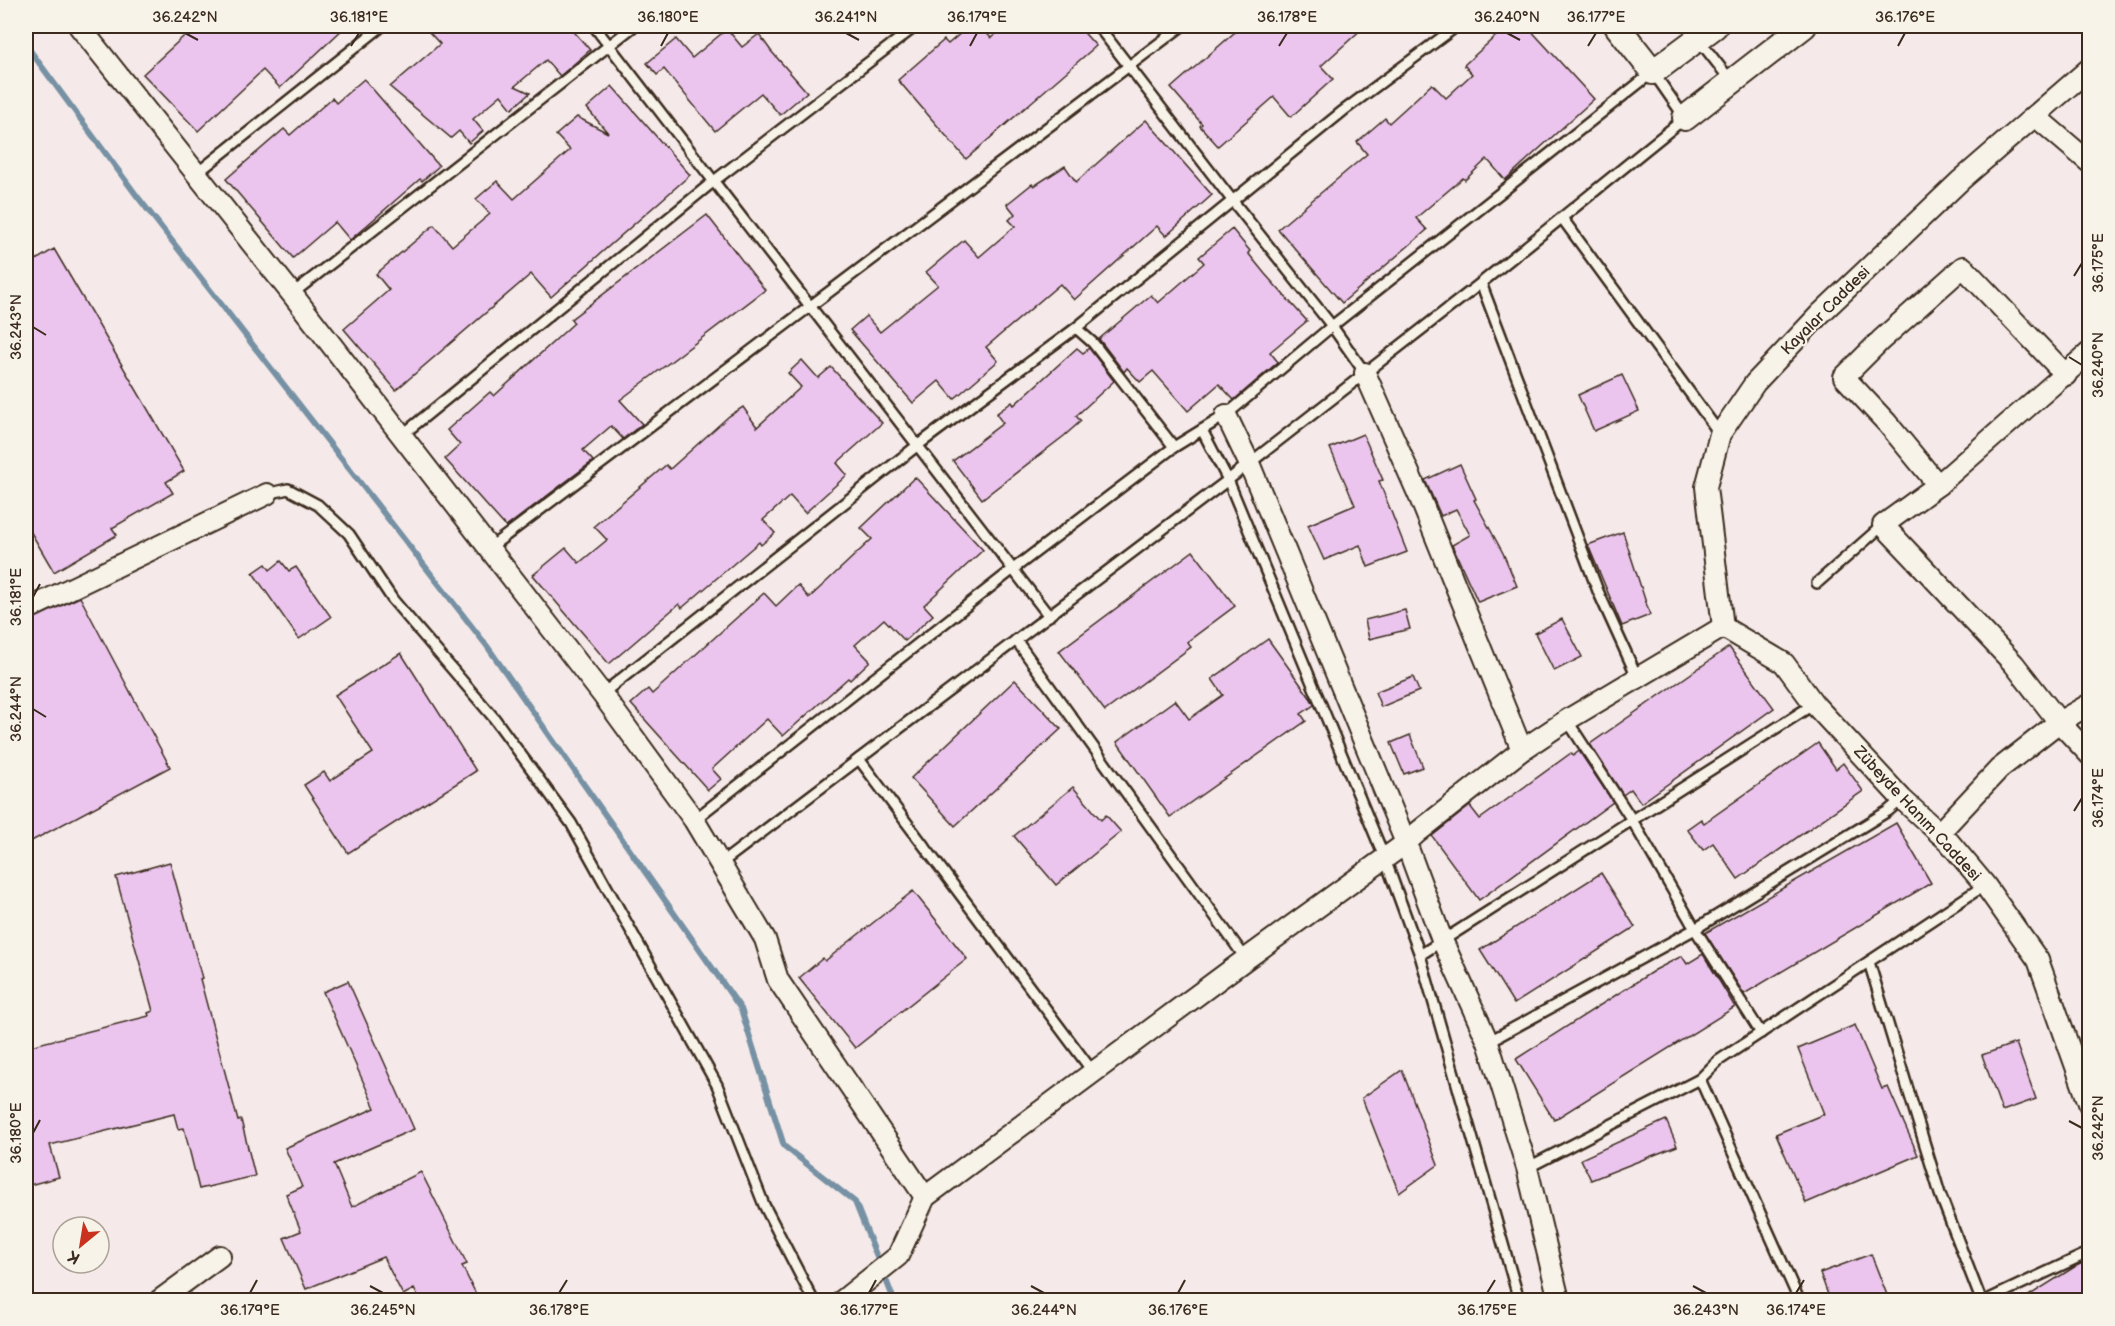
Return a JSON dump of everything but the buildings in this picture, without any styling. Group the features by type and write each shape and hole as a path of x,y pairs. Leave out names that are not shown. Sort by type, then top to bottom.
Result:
{"street":[{"path":"1617,26 1653,72 1700,30"},
{"path":"1685,118 1804,26"},
{"path":"89,29 196,174 292,294 602,694 694,820 765,939 778,980 925,1197"},
{"name":"Kayalar Caddesi","path":"1723,627 1707,487 1720,434 1755,383 1819,315 1961,180 2090,68"},
{"path":"2036,116 2090,163"},
{"path":"1938,485 1887,423 1844,377 1881,340 1963,267 2066,375"},
{"path":"2090,352 1938,485 1883,525 2014,663 2059,722 2090,755"},
{"path":"1365,373 1420,498 1522,750"},
{"path":"1226,416 1249,463 1406,843 1442,940 1488,1042 1527,1168 1559,1300"},
{"path":"26,610 267,494"},
{"path":"845,1299 898,1256 925,1197 1385,859 1522,750 1567,720 1723,627"},
{"name":"Zübeyde Hanım Caddesi","path":"1723,627 1784,663 1814,704 1902,799 1939,833 1984,885 2038,960 2090,1106"},
{"path":"1939,833 1999,769 2059,722 2090,704"},
{"path":"160,1300 220,1256"}],"lane":[{"path":"196,174 382,26"},
{"path":"594,26 1049,616"},
{"path":"292,294 634,26"},
{"path":"401,436 714,181 916,26"},
{"path":"1098,26 1332,326 1365,373"},
{"path":"488,549 1182,26"},
{"path":"602,694 918,445 1076,328 1343,111 1457,26"},
{"path":"1700,30 1733,83"},
{"path":"694,820 1012,570 1174,447 1226,416 1332,326 1653,72 1685,118 1480,283 1228,480 720,864"},
{"path":"1562,218 1720,434"},
{"path":"1480,283 1598,591 1638,679"},
{"path":"1076,328 1093,343 1174,447"},
{"path":"1202,430 1228,480 1385,859 1420,955 1519,1300"},
{"path":"267,494 288,489 318,505 349,534 393,600 494,718 571,822 717,1085 764,1205 813,1300"},
{"path":"1817,584 1883,525"},
{"path":"1016,639 1246,959"},
{"path":"1420,955 1814,704"},
{"path":"1567,720 1632,820 1695,929 1761,1033"},
{"path":"859,759 1093,1072"},
{"path":"1488,1042 1695,929 1888,810 1902,799"},
{"path":"1527,1168 1700,1079 1718,1061 1984,885"},
{"path":"1869,962 1940,1194 1981,1300"},
{"path":"1700,1079 1799,1300"},
{"path":"1987,1300 2090,1252"}],"waterway":[{"path":"26,45 137,196 487,646 741,1009 784,1146 855,1202 894,1300"}]}
